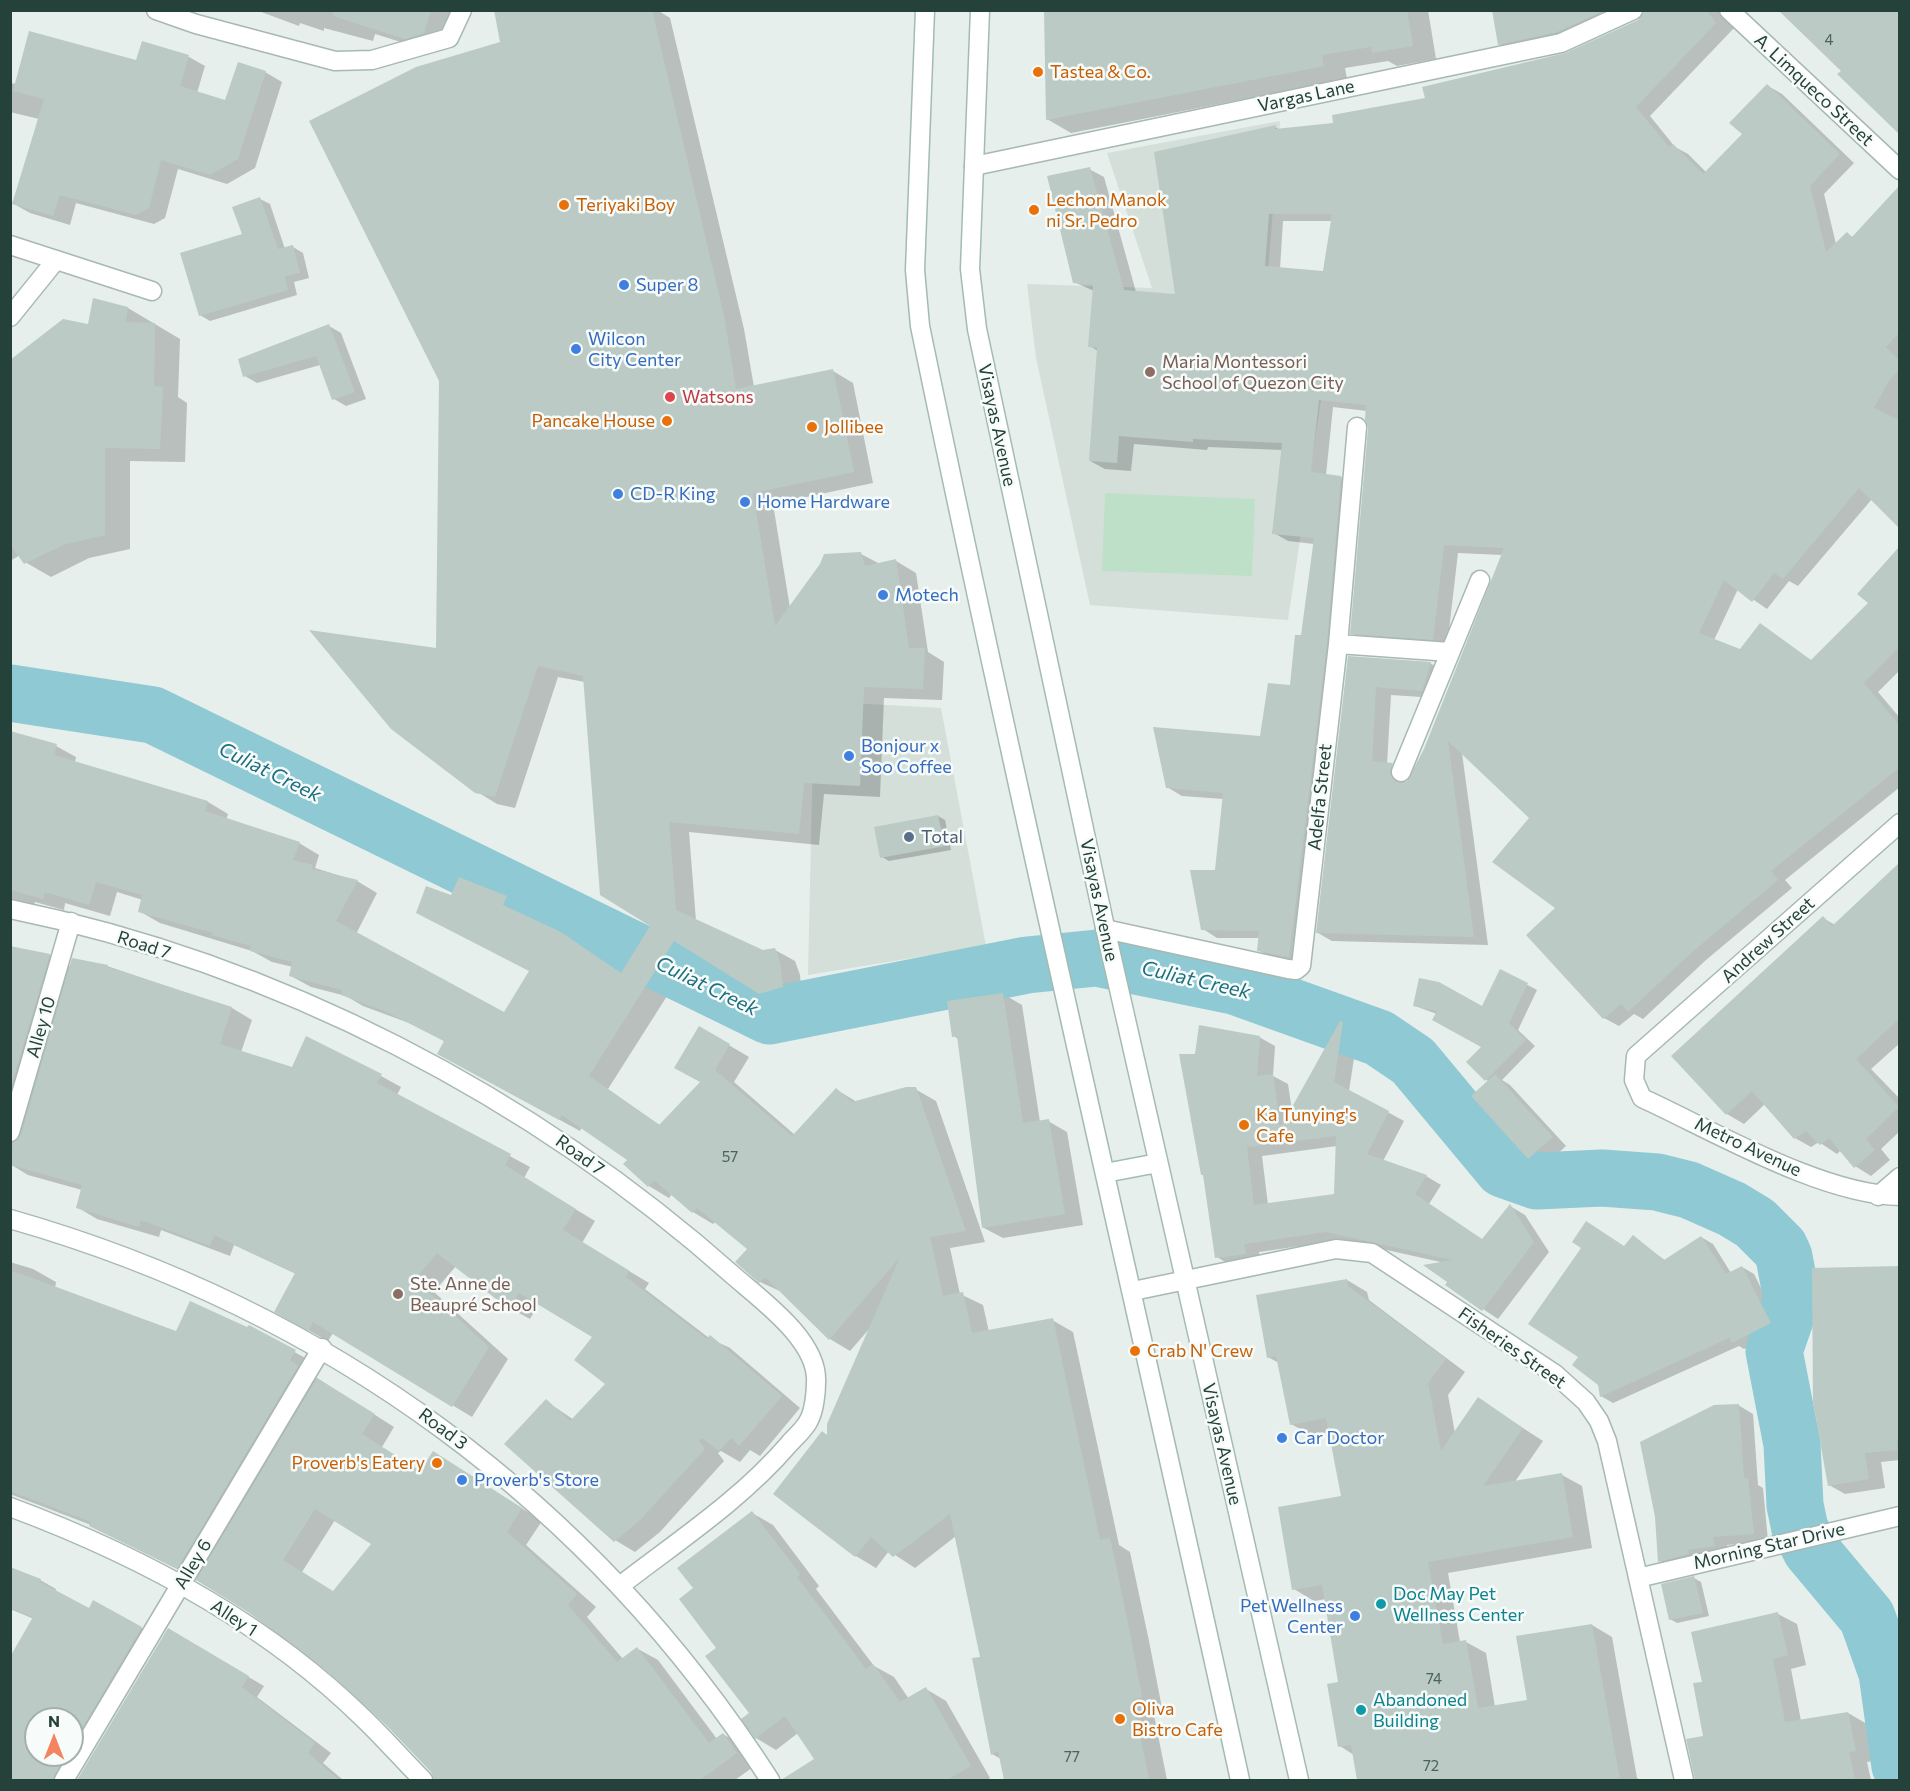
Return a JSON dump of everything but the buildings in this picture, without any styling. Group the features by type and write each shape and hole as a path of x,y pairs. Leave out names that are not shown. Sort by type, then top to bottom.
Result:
{"street":[{"path":"156,10 196,24 335,61 372,60 449,38 462,10"},
{"path":"925,10 915,270 920,326 1064,990 1133,1291 1240,1780"},
{"name":"Visayas Avenue","path":"980,10 970,269 977,329 1105,930 1299,1780"},
{"name":"Vargas Lane","path":"974,166 1561,43 1633,10"},
{"name":"A. Limqueco Street","path":"1729,10 1899,170"},
{"path":"10,245 152,291"},
{"path":"10,317 56,260"},
{"name":"Adelfa Street","path":"1105,930 1288,969 1296,970 1301,966 1338,644 1357,427"},
{"path":"1401,772 1480,580"},
{"path":"1338,644 1450,652"},
{"name":"Andrew Street","path":"1636,1056 1899,823"},
{"name":"Road 7","path":"10,909 71,922 252,980 425,1059 555,1137 678,1226 792,1327 815,1368 816,1384 809,1420 766,1471 621,1585"},
{"name":"Alley 10","path":"10,1132 71,922"},
{"name":"Metro Avenue","path":"1636,1056 1634,1080 1642,1098 1803,1173 1878,1196 1899,1196"},
{"path":"1105,1173 1158,1163"},
{"path":"1878,1196 1899,1177"},
{"name":"Road 3","path":"10,1219 67,1235 198,1285 322,1348 437,1423 544,1509 621,1585 729,1716 770,1780"},
{"name":"Fisheries Street","path":"1133,1291 1336,1249 1353,1249 1372,1253 1555,1374 1586,1402 1599,1421 1607,1442 1684,1780"},
{"name":"Alley 6","path":"64,1780 322,1348"},
{"name":"Alley 1","path":"10,1507 85,1535 182,1584 276,1645 362,1717 423,1780"},
{"name":"Morning Star Drive","path":"1638,1578 1768,1545 1899,1516"}],"shaded area":[{"name":"Maria Montessori School of Quezon City","path":"1280,121 1259,385 1322,393 1288,620 1090,605 1036,358 1027,284 1152,288 1107,153"},
{"path":"814,701 941,708 986,946 808,975"}],"green space":[{"path":"1105,493 1255,499 1252,576 1102,571"}],"waterway":[{"name":"Culiat Creek","path":"10,693 153,715 769,1016 1027,965 1097,958 1234,986 1379,1038 1413,1061 1503,1169 1537,1181 1602,1178 1657,1182 1689,1190 1732,1209 1755,1223 1780,1248 1784,1257 1792,1299 1774,1351 1792,1444 1795,1505 1800,1529 1811,1550 1867,1617 1887,1673 1900,1766"}],"place":[{"name":"Tastea & Co.","path":"1038,72"},
{"name":"Teriyaki Boy","path":"564,205"},
{"name":"Lechon Manok ni Sr. Pedro","path":"1034,210"},
{"name":"Super 8","path":"624,285"},
{"name":"Wilcon City Center","path":"576,349"},
{"name":"Maria Montessori School of Quezon City","path":"1150,372"},
{"name":"Watsons","path":"670,397"},
{"name":"Pancake House","path":"667,421"},
{"name":"Jollibee","path":"812,427"},
{"name":"CD-R King","path":"618,494"},
{"name":"Home Hardware","path":"745,502"},
{"name":"Motech","path":"883,595"},
{"name":"Bonjour x Soo Coffee","path":"849,756"},
{"name":"Total","path":"909,837"},
{"name":"Ka Tunying's Cafe","path":"1244,1125"},
{"name":"Ste. Anne de Beaupré School","path":"398,1294"},
{"name":"Crab N' Crew","path":"1135,1351"},
{"name":"Car Doctor","path":"1282,1438"},
{"name":"Proverb's Eatery","path":"437,1463"},
{"name":"Proverb's Store","path":"462,1480"},
{"name":"Doc May Pet Wellness Center","path":"1381,1604"},
{"name":"Pet Wellness Center","path":"1355,1616"},
{"name":"Abandoned Building","path":"1361,1710"},
{"name":"Oliva Bistro Cafe","path":"1120,1719"}]}
